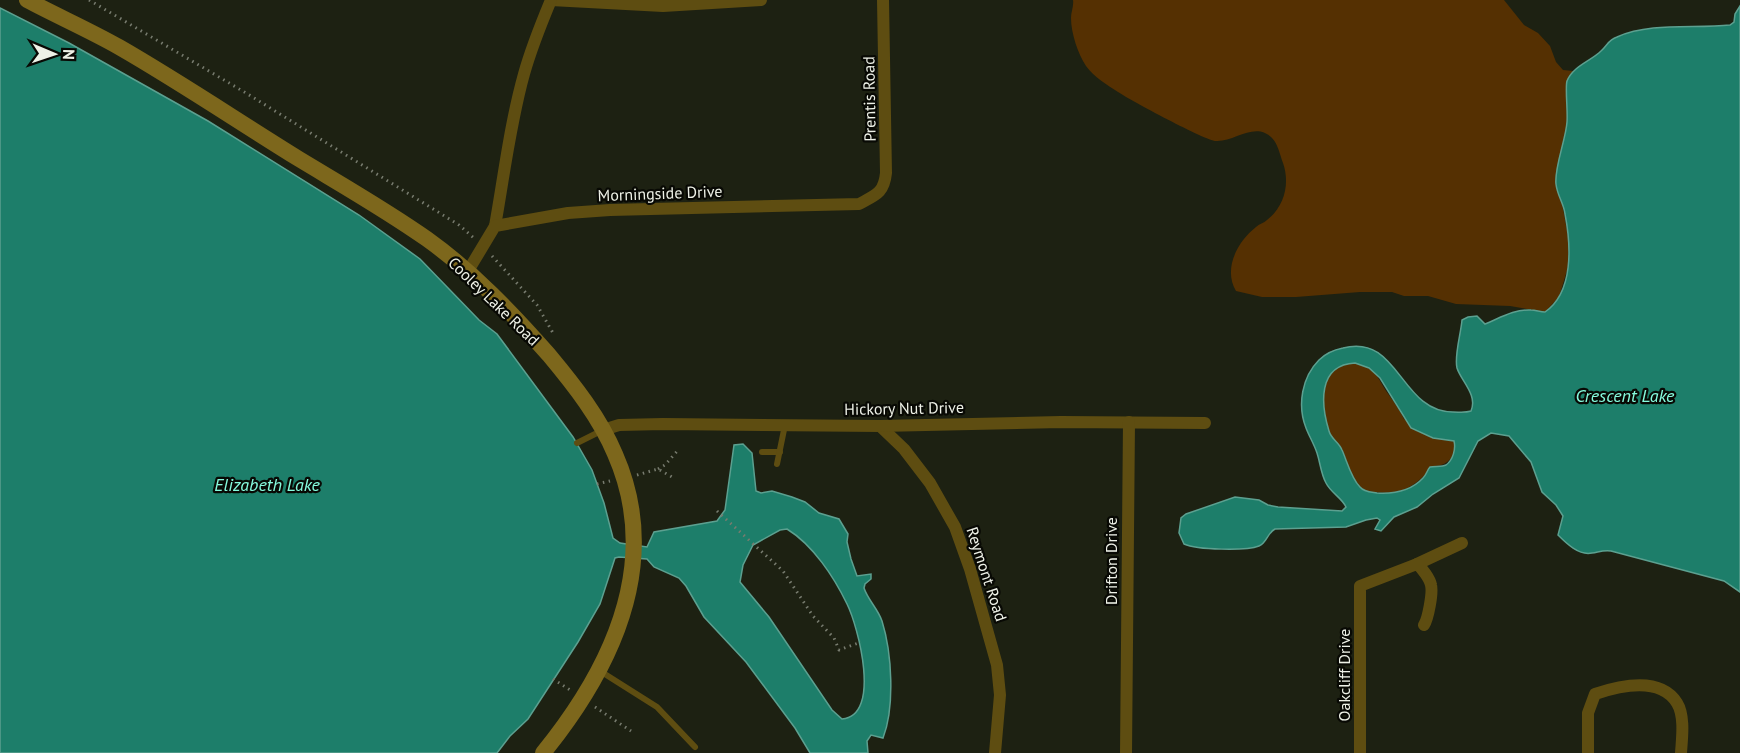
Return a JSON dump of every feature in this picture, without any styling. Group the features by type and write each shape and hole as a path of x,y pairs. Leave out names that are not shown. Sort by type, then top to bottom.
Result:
{"main road":[{"name":"Cooley Lake Road","path":"27,0 118,47 364,198 428,240 468,271 504,306 566,376 603,430 625,477 632,508 633,564 627,604 600,671 543,753"}],"street":[{"path":"468,271 495,226 513,120 524,75 551,0 663,6 761,0"},
{"name":"Prentis Road","path":"878,194 885,186 886,173 883,0"},
{"name":"Morningside Drive","path":"495,226 568,213 610,210 859,204 878,194"},
{"name":"Drifton Drive","path":"1126,753 1129,422"},
{"name":"Hickory Nut Drive","path":"603,430 619,425 880,426 1205,423"},
{"name":"Reymont Road","path":"880,426 904,449 930,483 955,527 970,569 997,665 1000,695 998,752"},
{"path":"1424,625 1427,620 1431,585 1417,564 1462,543"},
{"name":"Oakcliff Drive","path":"1360,753 1360,586 1417,564"},
{"path":"1588,753 1588,713 1595,694 1640,685 1664,690 1677,703 1683,725 1681,753"}],"lane":[{"path":"777,464 786,424"},
{"path":"577,443 603,430"},
{"path":"762,452 780,452"},
{"path":"600,671 657,707 695,747"}],"path":[{"path":"89,0 246,93 459,225 484,247 537,305 553,333"},
{"path":"658,470 679,449"},
{"path":"717,511 783,570 813,616 834,638 839,650 861,642"}],"shaded area":[{"path":"1073,0 1504,0 1524,25 1538,33 1550,46 1556,62 1563,70 1573,71 1567,88 1567,125 1559,167 1562,203 1569,241 1568,267 1559,297 1545,312 1510,306 1456,304 1428,296 1404,296 1392,292 1262,297 1236,291 1231,274 1234,256 1249,233 1266,221 1278,208 1284,194 1285,171 1276,143 1265,133 1259,131 1223,140 1209,139 1184,128 1105,84 1086,66 1078,49 1071,24"},
{"path":"1355,363 1375,373 1404,419 1454,441 1455,450 1448,462 1435,466 1415,484 1401,491 1370,492 1361,488 1353,477 1341,448 1329,433 1324,411 1324,389 1334,371 1343,365"}],"water":[{"name":"Crescent Lake","path":"1740,6 1740,592 1724,581 1611,551 1582,553 1573,548 1558,535 1563,516 1556,505 1542,492 1531,462 1509,436 1491,433 1478,441 1459,478 1417,507 1394,517 1381,531 1375,529 1380,520 1377,518 1346,527 1275,529 1262,545 1253,548 1210,549 1184,544 1179,533 1181,518 1186,514 1235,497 1259,500 1278,507 1342,511 1346,507 1324,479 1302,410 1305,383 1313,367 1330,352 1362,346 1376,352 1388,362 1421,400 1435,409 1453,412 1471,411 1473,405 1471,394 1456,363 1462,320 1477,316 1485,324 1519,311 1545,312 1561,293 1566,280 1568,240 1556,177 1566,129 1566,84 1570,76 1612,40 1630,32 1658,28 1730,25 1734,22 1735,14","holes":["1355,363 1369,368 1380,378 1411,428 1433,438 1454,441 1455,447 1448,463 1444,466 1430,467 1424,477 1402,491 1377,493 1362,489 1352,474 1341,447 1331,436 1326,421 1325,388 1334,371 1343,365"]},
{"name":"Elizabeth Lake","path":"0,8 69,43 208,121 359,215 420,259 479,320 497,334 573,437 592,470 613,538 620,543 647,547 654,532 717,521 725,510 734,445 743,444 752,453 756,491 761,493 772,491 792,497 805,502 819,513 839,519 848,534 847,542 857,576 871,574 871,579 864,588 882,621 890,664 891,696 883,738 871,735 867,741 868,753 810,753 795,728 746,662 704,617 679,578 654,567 647,559 619,557 615,558 600,604 578,642 528,719 510,736 497,753 0,753","holes":["787,529 822,562 836,583 852,615 861,649 864,669 861,703 854,714 842,719 832,710 769,617 740,582 743,565 753,545 780,530"]}]}
